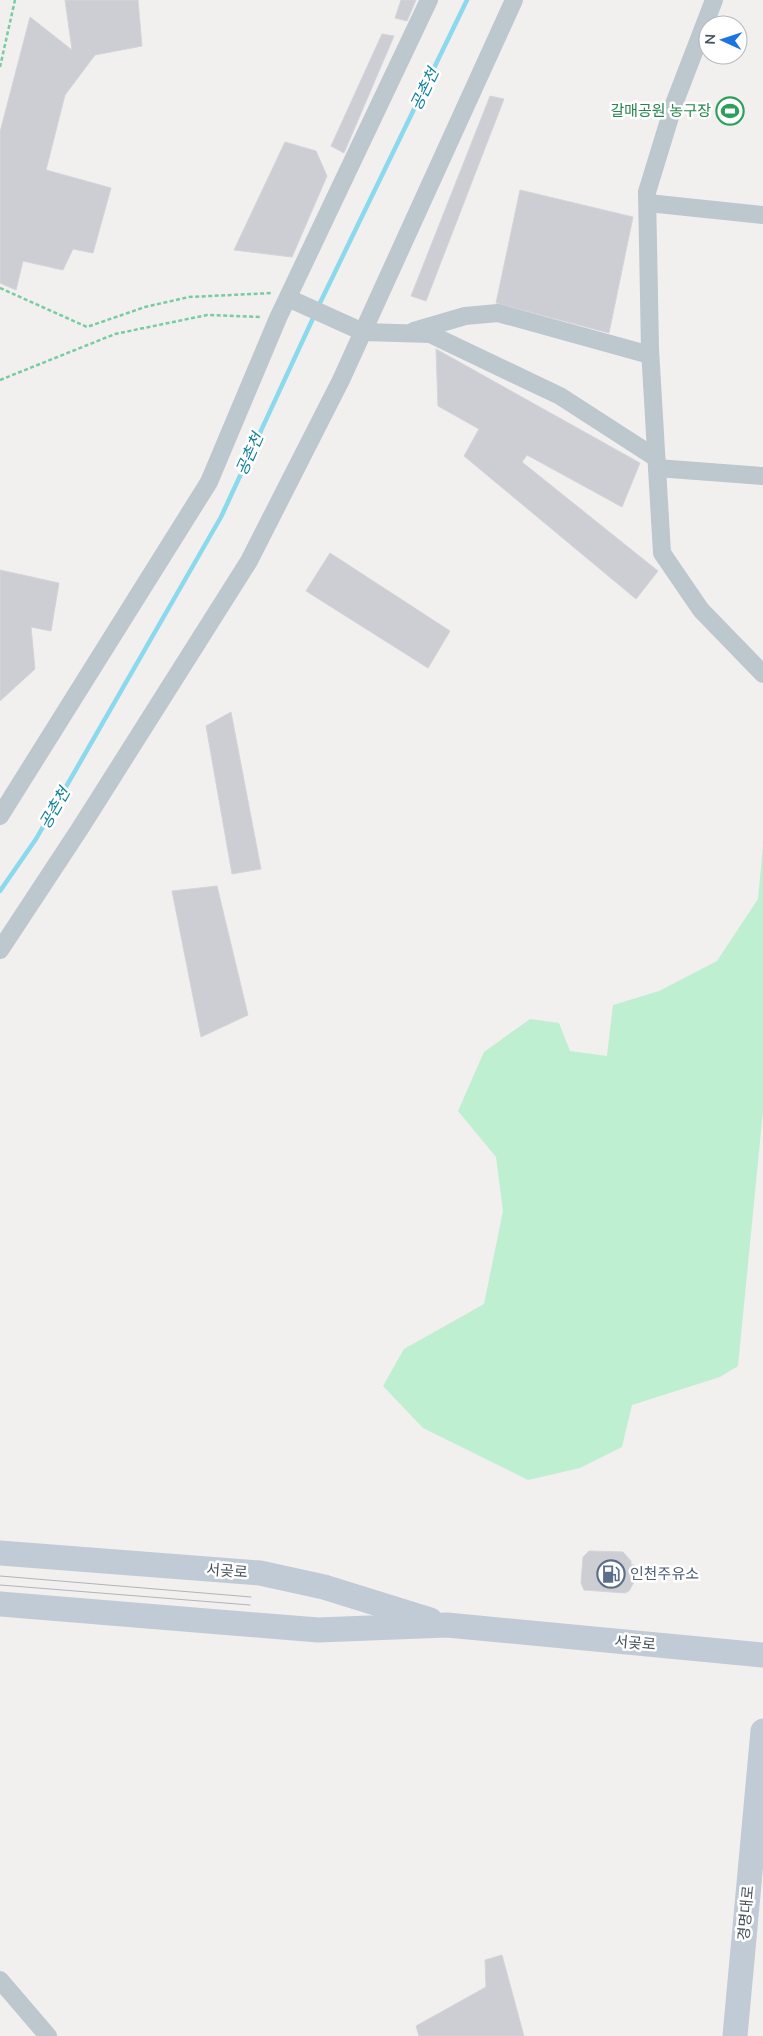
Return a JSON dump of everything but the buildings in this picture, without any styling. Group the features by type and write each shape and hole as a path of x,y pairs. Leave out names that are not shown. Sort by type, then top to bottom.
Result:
{"main road":[{"name":"서곶로","path":"0,1553 260,1573 324,1587 436,1626"},
{"name":"서곶로","path":"0,1568 281,1592 436,1626"},
{"name":"서곶로","path":"0,1604 318,1630 436,1626 763,1655"},
{"name":"경명대로","path":"735,2036 763,1731"}],"street":[{"path":"0,816 209,482 278,318 293,300 429,0"},
{"path":"0,950 81,827 249,561 514,0"},
{"path":"714,0 674,104 647,192 650,355 662,553 701,610 763,674"},
{"path":"648,203 763,215"},
{"path":"293,300 359,330 430,334 560,396 656,463 763,476"},
{"path":"406,333 465,316 498,313 650,355"},
{"path":"0,1980 48,2036"}],"path":[{"path":"0,66 15,0"},
{"path":"0,288 87,327 145,307 189,297 278,293 293,300"},
{"path":"0,380 115,334 207,315 278,318"}],"green space":[{"path":"763,845 763,1111 738,1366 720,1377 632,1405 622,1447 580,1468 528,1480 423,1428 383,1386 404,1349 484,1304 503,1211 496,1157 458,1111 484,1052 530,1019 559,1023 570,1051 607,1056 613,1005 659,991 717,961 758,899"}],"waterway":[{"name":"공촌천","path":"318,307 467,0"},
{"name":"공촌천","path":"0,891 36,839 221,517 315,314"}],"tram line":[{"path":"0,1576 251,1597"},
{"path":"0,1585 250,1605"}],"place":[{"name":"갈매공원 농구장","path":"730,111"},
{"name":"인천주유소","path":"611,1574"}]}
